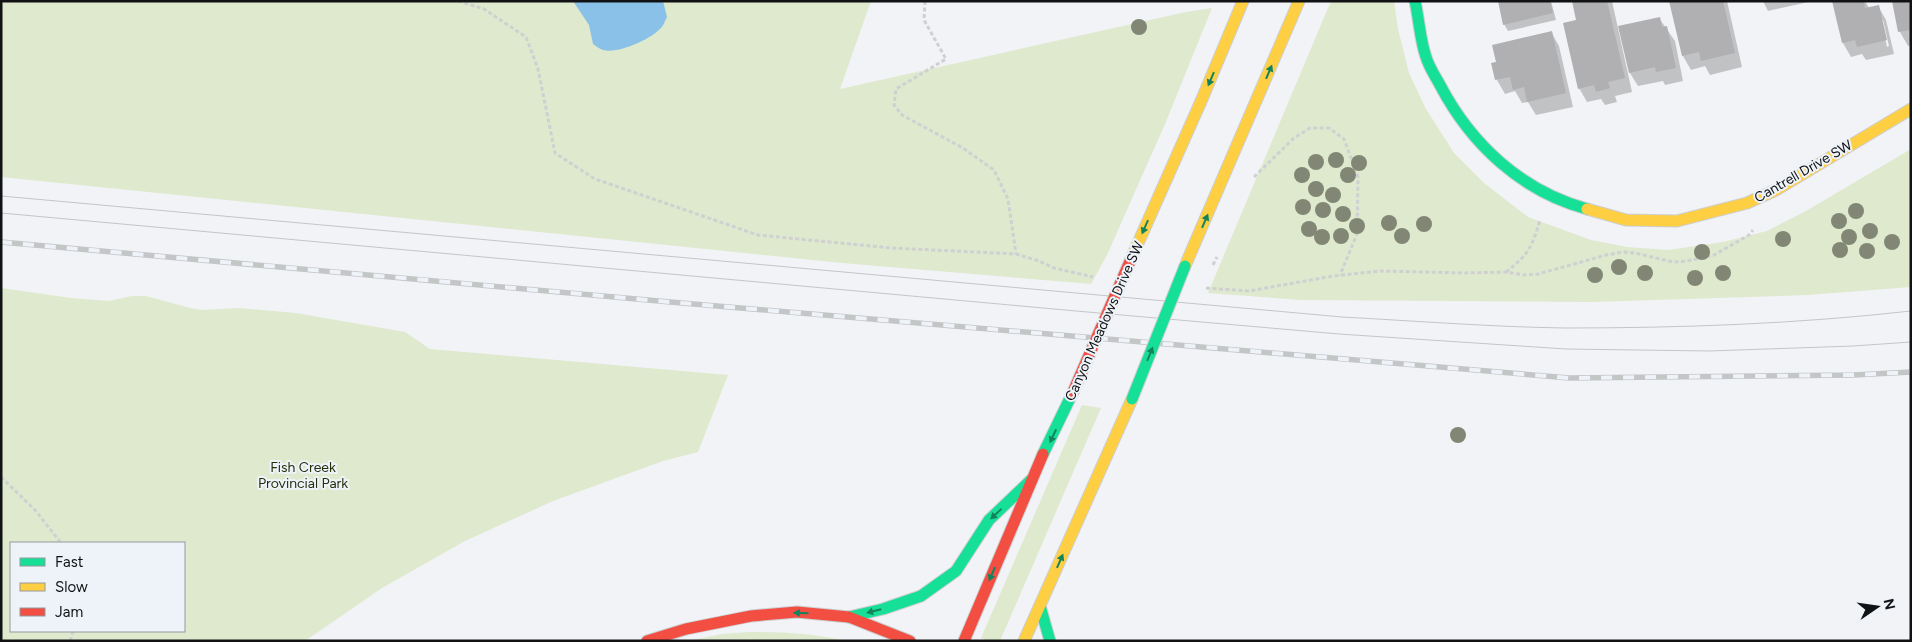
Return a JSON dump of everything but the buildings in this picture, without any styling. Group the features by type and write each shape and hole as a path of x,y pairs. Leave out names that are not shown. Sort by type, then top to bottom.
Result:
{"main road":[{"name":"Canyon Meadows Drive SW","path":"964,641 1031,480 1073,392 1243,1"},
{"path":"1024,641 1132,399 1185,266 1299,1"},
{"name":"Cantrell Drive SW","path":"1415,1 1426,58 1452,108 1474,137 1518,178 1548,194 1579,207 1626,220 1677,221 1747,203 1776,190 1911,109"},
{"path":"849,617 883,609 921,596 956,571 989,520 1031,480"},
{"path":"1040,606 1050,641"},
{"path":"647,641 686,629 751,616 797,612 849,617 910,641"}],"path":[{"path":"458,1 484,9 526,37 538,69 554,153 595,179 758,235 891,248 1016,254 1039,260 1054,268 1102,278"},
{"path":"925,1 924,20 946,59 896,89 894,105 902,115 962,148 994,170 1008,199 1016,254"},
{"path":"1252,179 1294,138 1310,128 1329,128 1344,139 1358,177 1357,234 1340,276"},
{"path":"1506,272 1524,257 1531,245 1548,194"},
{"path":"1196,287 1249,291 1340,276 1380,272 1506,272 1524,275 1538,274 1622,252 1635,252 1673,262 1702,259 1731,246 1749,235 1756,228 1755,219 1747,203"},
{"path":"1,477 36,510 60,542"}],"green space":[{"path":"1,1 871,1 840,89 1186,12 1212,8 1165,124 1107,255 1091,284 842,263 1,177"},
{"path":"1331,1 1394,1 1398,29 1409,73 1426,109 1454,153 1484,183 1528,217 1591,240 1627,247 1668,250 1723,242 1767,231 1806,211 1911,149 1911,287 1808,295 1591,302 1301,300 1208,293"},
{"name":"Fish Creek Provincial Park","path":"1,288 71,298 109,301 132,296 146,296 202,310 239,308 296,313 405,332 430,349 728,375 698,452 663,461 553,501 465,541 382,588 305,641 1,641"},
{"path":"1082,405 1101,408 1000,641 988,641 981,638"},
{"path":"749,632 821,636 845,641 688,641 722,634"}],"water":[{"path":"573,1 663,1 667,17 661,28 650,37 626,48 610,51 603,50 593,44 589,25"}],"tram line":[{"path":"1,196 1342,317 1510,326 1609,328 1782,322 1911,311"},
{"path":"1,213 1339,334 1566,349 1709,351 1911,342"}],"railway":[{"path":"1,242 670,302 1569,378 1854,375 1911,372"}],"traffic: fast":[{"path":"1415,1 1422,44 1427,61 1453,107 1467,127 1500,162 1520,177 1563,201 1587,209"},
{"path":"1132,399 1185,266"},
{"path":"1043,454 1073,392"},
{"path":"849,617 883,609 921,596 956,571 989,520 1031,480"},
{"path":"1040,606 1050,641"}],"traffic: slow":[{"path":"1131,259 1243,1"},
{"path":"1185,266 1299,1"},
{"path":"1587,209 1626,220 1677,221 1747,203 1776,190 1911,109"},
{"path":"1024,641 1132,399"}],"traffic: jam":[{"path":"1073,392 1131,259"},
{"path":"964,641 1043,454"},
{"path":"647,641 686,629 751,616 797,612 849,617 910,641"}]}
